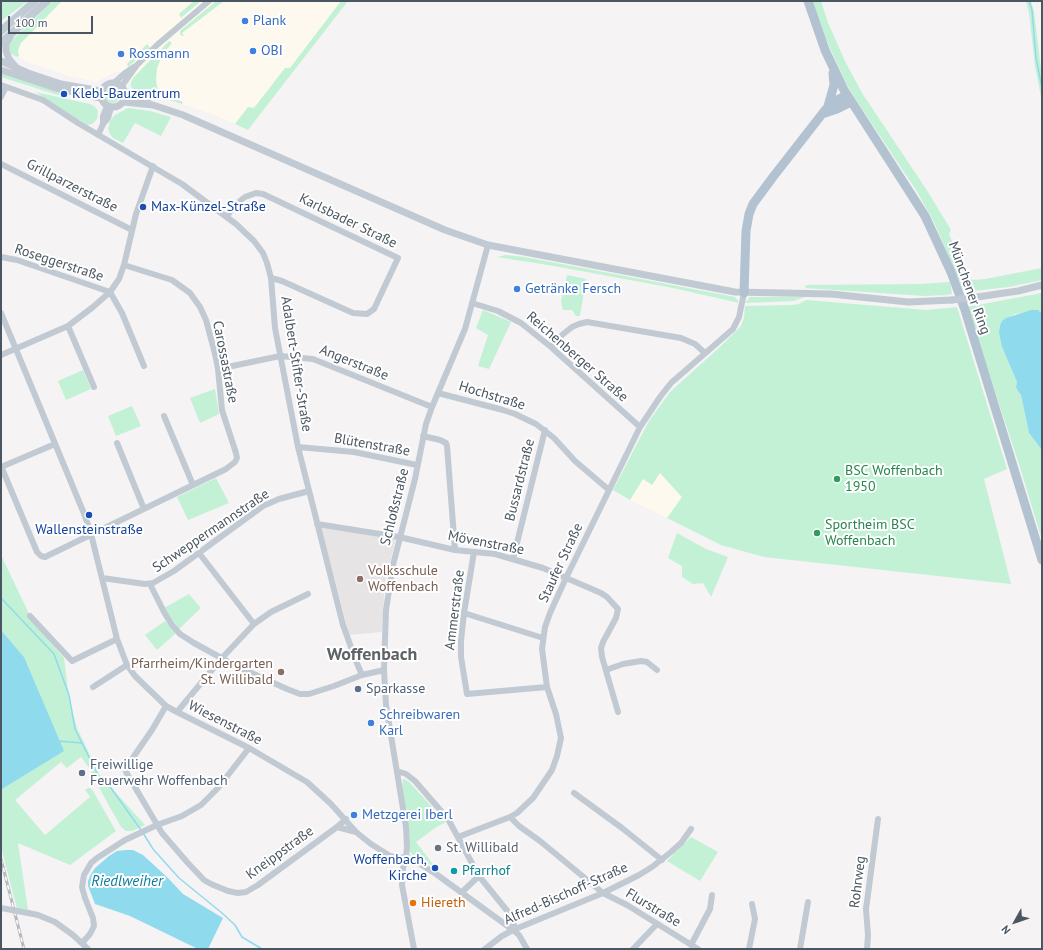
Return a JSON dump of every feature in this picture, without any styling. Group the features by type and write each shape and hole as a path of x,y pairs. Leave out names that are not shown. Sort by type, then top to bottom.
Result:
{"main road":[{"path":"1,31 36,1"},
{"path":"1,43 47,1"},
{"name":"Münchener Ring","path":"808,1 831,62 849,98 925,216 951,272 1042,560"},
{"path":"1,26 15,19"},
{"path":"744,293 745,242 747,222 751,208 772,176 828,106 834,85 831,62"},
{"path":"828,106 849,98"},
{"path":"822,114 837,109 849,98"}],"street":[{"path":"121,87 137,65 156,46 209,1"},
{"path":"12,33 7,41 6,52 10,61 18,69"},
{"path":"1,61 18,69 61,84 101,94"},
{"path":"114,83 121,87 124,98 119,106 109,107 102,102 101,94 107,84 114,83 126,72 137,65"},
{"path":"1,70 56,88 101,94"},
{"path":"1,98 4,86"},
{"name":"Adalbert-Stifter-Straße","path":"4,86 43,100 65,115 153,166 227,216 248,234 259,248 265,258 271,278 275,328 298,447 344,625 362,675"},
{"path":"124,98 179,113 450,232 488,246 709,288 744,293 826,294 908,302 970,298 1042,286"},
{"path":"98,134 108,118 109,107"},
{"name":"Grillparzerstraße","path":"1,164 132,230"},
{"path":"1,355 68,326 110,292 119,278 124,264 132,230 153,166"},
{"name":"Karlsbader Straße","path":"227,216 236,204 245,197 252,194 263,194 398,258 375,308 367,314 353,313 282,281 271,278"},
{"name":"Schloßstraße","path":"414,949 402,885 407,846 406,827 386,705 384,670 387,602 399,537 414,485 423,436 432,407 465,329 488,246"},
{"name":"Roseggerstraße","path":"1,257 17,260 110,292"},
{"name":"Carossastraße","path":"1,466 39,555 45,557 230,467 236,460 236,453 222,410 218,369 211,338 203,312 197,301 190,293 172,280 124,264"},
{"path":"110,292 122,313 144,366"},
{"name":"Staufer Straße","path":"458,837 510,817 524,808 533,798 552,770 561,738 547,688 542,649 545,627 550,613 640,427 668,387 735,326 740,313 744,293"},
{"name":"Reichenberger Straße","path":"472,303 512,317 551,348 640,427"},
{"path":"1,313 79,500 91,534"},
{"path":"551,348 562,334 572,327 587,322 681,338 695,344 705,353"},
{"path":"68,326 94,387"},
{"name":"Angerstraße","path":"218,369 280,356 304,357 320,361 432,407"},
{"name":"Hochstraße","path":"438,393 515,414 536,424 554,438 583,468 609,490"},
{"path":"164,416 193,485"},
{"name":"Bussardstraße","path":"513,559 545,430"},
{"path":"423,436 440,440 447,446 456,550"},
{"path":"117,443 144,509"},
{"path":"1,466 55,444"},
{"name":"Blütenstraße","path":"298,447 354,452 417,465"},
{"name":"Schweppermannstraße","path":"102,578 150,584 157,581 270,502 309,491"},
{"name":"Mövenstraße","path":"317,524 399,537 456,550 495,554 543,568 601,593 618,609 616,618 602,642 601,648 606,670"},
{"name":"Wiesenstraße","path":"91,534 117,639 127,665 146,687 166,706 249,748 307,782 346,819 356,832 371,844 395,858 406,857 423,865 513,930"},
{"path":"199,552 254,624"},
{"name":"Ammerstraße","path":"474,552 461,641 461,657 467,694 547,688"},
{"path":"150,584 172,624 180,634 221,659 275,685 300,694 309,694 362,675 384,670"},
{"path":"177,712 221,659 254,624 271,612 308,594"},
{"path":"464,613 543,638"},
{"path":"30,616 72,661 117,639"},
{"path":"618,712 606,670 623,664 641,661 653,665 657,670"},
{"path":"92,687 127,665"},
{"name":"Kneippstraße","path":"166,706 132,759 126,772 157,825 174,847 204,880 221,889 238,893 246,892 346,819"},
{"path":"82,943 92,931 94,923 83,893 82,882 85,872 97,858 133,836 182,816 201,805 218,788 249,748"},
{"path":"397,771 406,774 444,813 479,876 513,918 513,930 519,935 527,949"},
{"path":"574,793 662,860"},
{"name":"Flurstraße","path":"510,817 519,826 540,841 603,893 627,905 698,949"},
{"name":"Rohrweg","path":"868,949 866,909 878,819"},
{"path":"337,827 356,832"},
{"name":"Alfred-Bischoff-Straße","path":"485,949 502,936 513,930 603,893 639,875 662,860 681,843 691,829"},
{"path":"462,892 479,876"},
{"name":"Flurstraße","path":"691,945 710,909 712,895"},
{"path":"800,949 808,902"},
{"path":"749,949 755,919 752,904"},
{"path":"1,908 38,915 55,922 67,930 88,949"},
{"path":"633,949 657,924"}],"shaded area":[{"path":"62,1 348,1 248,130 217,116 155,95 134,90 131,87 130,78 117,71 96,82 65,75 25,61 19,56 18,52 21,43"},
{"path":"660,473 682,498 667,518 630,500 643,479"},
{"name":"Volksschule Woffenbach","path":"320,527 396,539 385,582 382,632 349,635"}],"green space":[{"path":"1,1 28,1 1,21"},
{"path":"53,1 62,1 21,43 18,50 19,56 17,57 10,53 9,47 12,40"},
{"path":"194,1 201,1 181,18 179,14"},
{"path":"216,1 224,1 182,33 184,36 180,34 180,31"},
{"path":"341,1 348,1 248,130 235,124 248,107 254,108 285,68 290,68"},
{"path":"812,1 821,1 828,23 845,61 862,93 928,192 951,230 949,234 970,279 985,279 1042,268 1042,280 1009,287 964,292 934,222 916,190 846,83 824,35"},
{"path":"1026,1 1031,1 1034,11 1042,77 1042,102 1035,66 1029,13"},
{"path":"169,41 172,43 163,54 157,68 156,80 158,92 183,102 182,104 134,90 131,87 133,78"},
{"path":"147,44 150,48 128,67 127,64"},
{"path":"1,72 65,93 64,95 58,95 1,77"},
{"path":"109,87 115,87 120,92 118,101 115,103 109,103 104,98 104,92"},
{"path":"35,92 90,104 98,111 97,119 92,124 87,125"},
{"path":"128,108 150,111 171,117 161,136 135,123 123,143 113,138 108,129 110,121 115,115"},
{"path":"506,255 524,257 735,297 738,303 673,288 497,257"},
{"path":"567,275 586,279 580,316 576,316 572,310 563,310 561,301"},
{"path":"950,282 952,294 925,296 805,288 806,285 920,284"},
{"path":"1042,293 1042,313 1038,310 1015,314 1002,321 1002,347 1017,382 1016,387 1021,395 1029,433 1042,450 1042,540 1019,464 967,307"},
{"path":"750,297 805,297 794,301 745,303"},
{"path":"806,300 927,310 957,307 1007,469 984,479 1011,584 764,557 721,545 667,518 682,497 660,473 652,485 643,479 630,500 613,490 649,421 670,392 741,326 744,318 745,306 792,305 799,304"},
{"path":"483,310 511,322 489,369 478,366 488,335 476,328"},
{"path":"83,370 91,389 66,400 58,381"},
{"path":"215,389 219,414 200,423 190,398"},
{"path":"132,406 141,426 116,436 108,416"},
{"path":"216,478 229,503 188,520 177,497"},
{"path":"677,533 706,549 728,557 711,597 703,583 693,584 682,577 682,566 668,558"},
{"path":"1,555 33,622 64,658 69,699 77,728 99,774 145,825 132,831 126,831 121,827 90,769 81,757 67,768 61,762 15,800 45,835 90,797 85,790 90,788 116,831 70,865 18,843 28,910 17,909 1,847 1,786 2,789 24,657 1,630"},
{"path":"189,594 201,608 179,629 164,608"},
{"path":"165,621 176,633 157,650 145,635"},
{"path":"403,779 410,783 446,822 416,842 436,868 414,856 410,852 402,788"},
{"path":"691,837 718,852 700,881 667,861"}],"water":[{"path":"1031,310 1038,310 1042,313 1042,450 1029,433 1021,395 1016,387 1017,382 1002,347 999,332 1002,321 1006,318"},
{"path":"1,630 24,657 64,751 2,789"},
{"name":"Riedlweiher","path":"133,850 143,855 183,894 223,918 208,949 198,949 130,916 95,904 88,886 88,881 91,874 95,868 109,856 117,851"}],"waterway":[{"path":"1029,1 1032,10 1036,58 1042,88"},
{"path":"1,598 54,654 69,695 75,729 98,775 111,788 141,830"},
{"path":"58,741 82,743"},
{"path":"143,833 153,849 179,878 235,925 242,937 262,949"}],"railway":[{"path":"1,859 24,949"}],"place":[{"name":"Plank","path":"245,21"},
{"name":"OBI","path":"253,51"},
{"name":"Rossmann","path":"121,54"},
{"name":"Klebl-Bauzentrum","path":"64,94"},
{"name":"Max-Künzel-Straße","path":"143,207"},
{"name":"Getränke Fersch","path":"517,289"},
{"name":"BSC Woffenbach 1950","path":"837,479"},
{"name":"Wallensteinstraße","path":"89,515"},
{"name":"Sportheim BSC Woffenbach","path":"817,533"},
{"name":"Volksschule Woffenbach","path":"360,579"},
{"name":"Pfarrheim/Kindergarten St. Willibald","path":"281,672"},
{"name":"Sparkasse","path":"358,689"},
{"name":"Schreibwaren Karl","path":"371,723"},
{"name":"Freiwillige Feuerwehr Woffenbach","path":"82,773"},
{"name":"Metzgerei Iberl","path":"354,815"},
{"name":"St. Willibald","path":"438,848"},
{"name":"Woffenbach, Kirche","path":"435,868"},
{"name":"Pfarrhof","path":"454,871"},
{"name":"Hiereth","path":"413,903"}],"district":[{"name":"Woffenbach","path":"372,655"}]}
